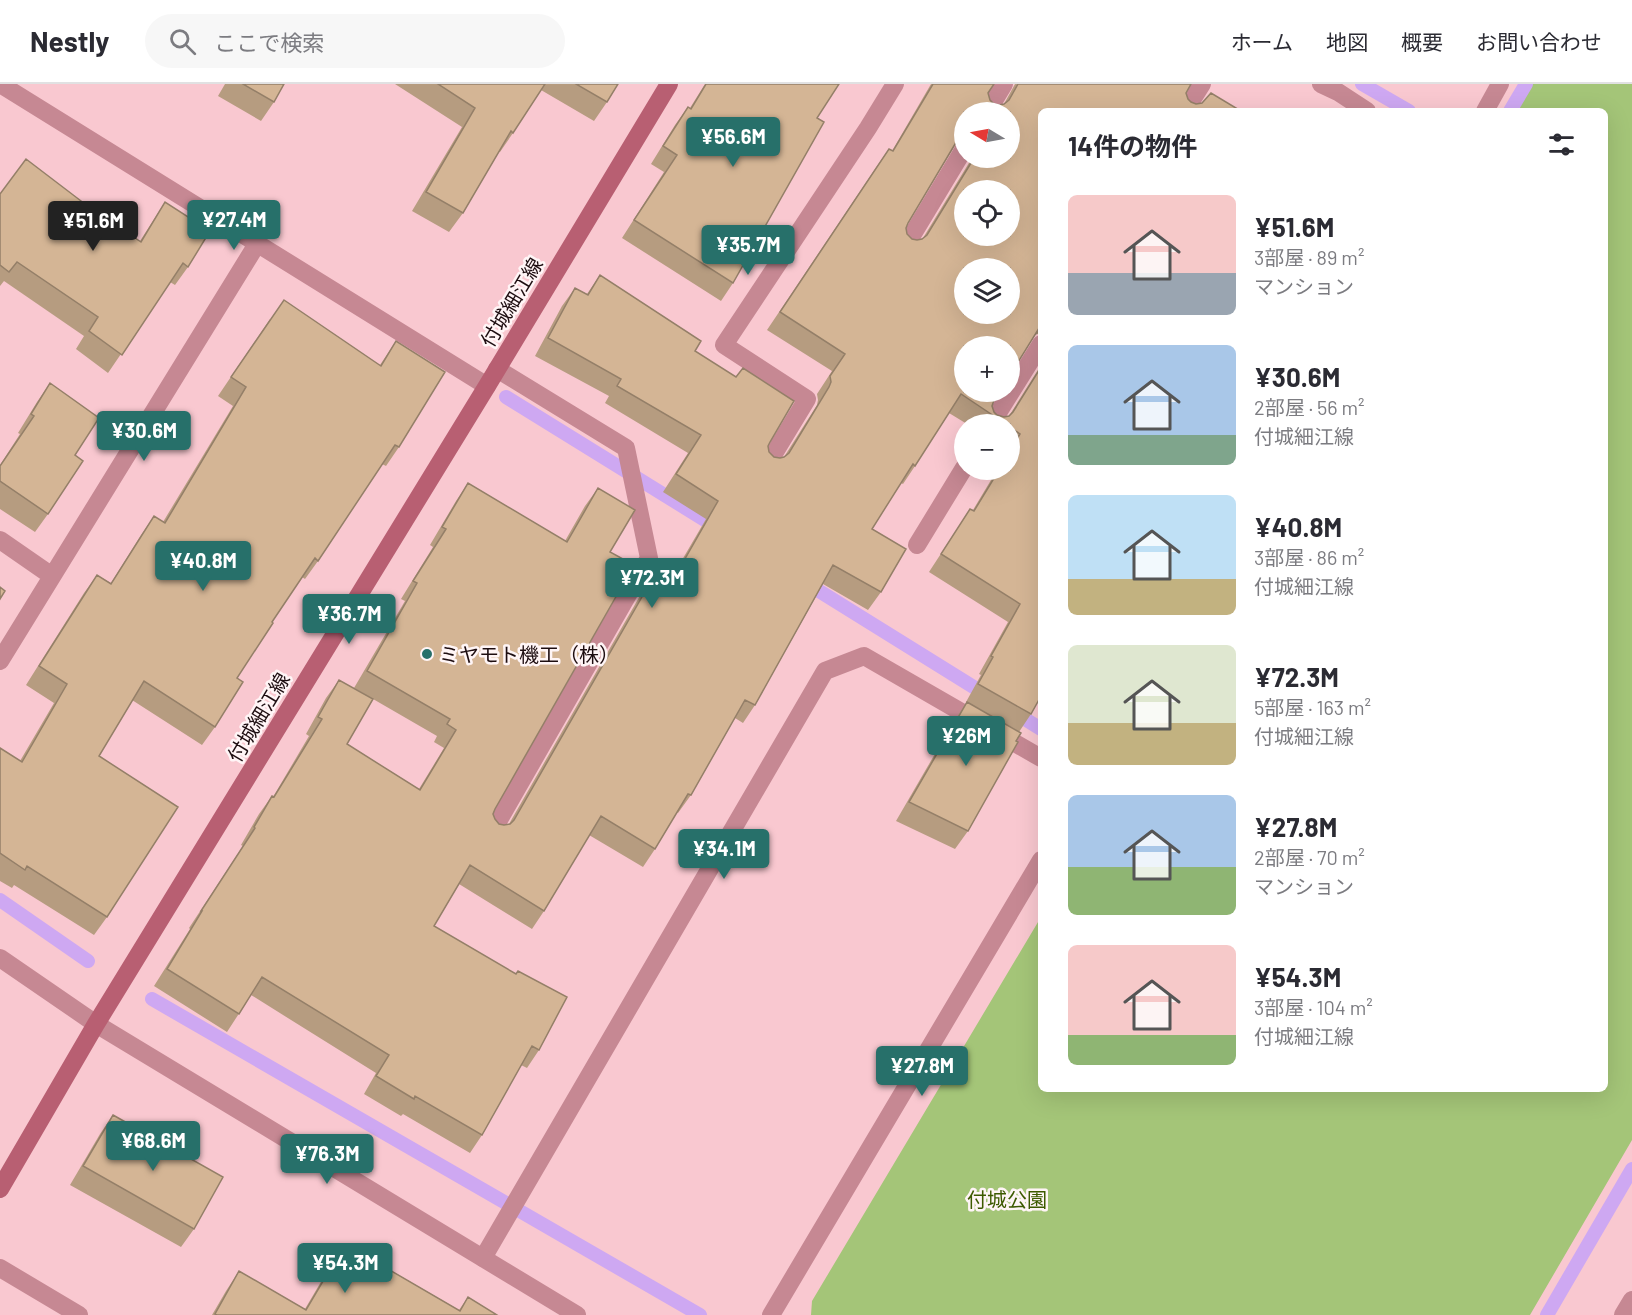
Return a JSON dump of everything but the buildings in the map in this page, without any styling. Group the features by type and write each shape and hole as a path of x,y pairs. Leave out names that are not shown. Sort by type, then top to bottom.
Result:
{"main road":[{"name":"付城細江線","path":"0,1189 96,1024 669,84"}],"street":[{"path":"0,84 487,386"},
{"path":"767,465 807,399 724,345 895,84"},
{"path":"993,102 1004,84"},
{"path":"1187,108 1202,84"},
{"path":"1321,84 1362,108"},
{"path":"1487,108 1500,84"},
{"path":"905,247 954,166"},
{"path":"0,661 257,244"},
{"path":"997,414 1038,349"},
{"path":"492,832 649,558 626,448 497,369"},
{"path":"917,545 957,480"},
{"path":"0,540 52,576"},
{"path":"483,1258 825,670 864,656 1038,756"},
{"path":"771,1315 1038,865"},
{"path":"0,958 96,1024 577,1315"},
{"path":"0,1268 79,1315"},
{"path":"1623,1315 1632,1300"}],"green space":[{"name":"付城公園","path":"1531,84 1632,84 1632,1140 1530,1315 811,1315 812,1301 1038,922 1038,1092 1608,1092 1608,108 1517,108"}],"waterway":[{"path":"1362,84 1404,108"},
{"path":"1512,108 1526,84"},
{"path":"506,397 721,530"},
{"path":"803,581 988,696"},
{"path":"1012,711 1038,727"},
{"path":"0,900 88,961"},
{"path":"152,999 700,1315"},
{"path":"1547,1315 1632,1169"}],"place":[{"name":"ミヤモト機工（株）","path":"427,654"}]}
